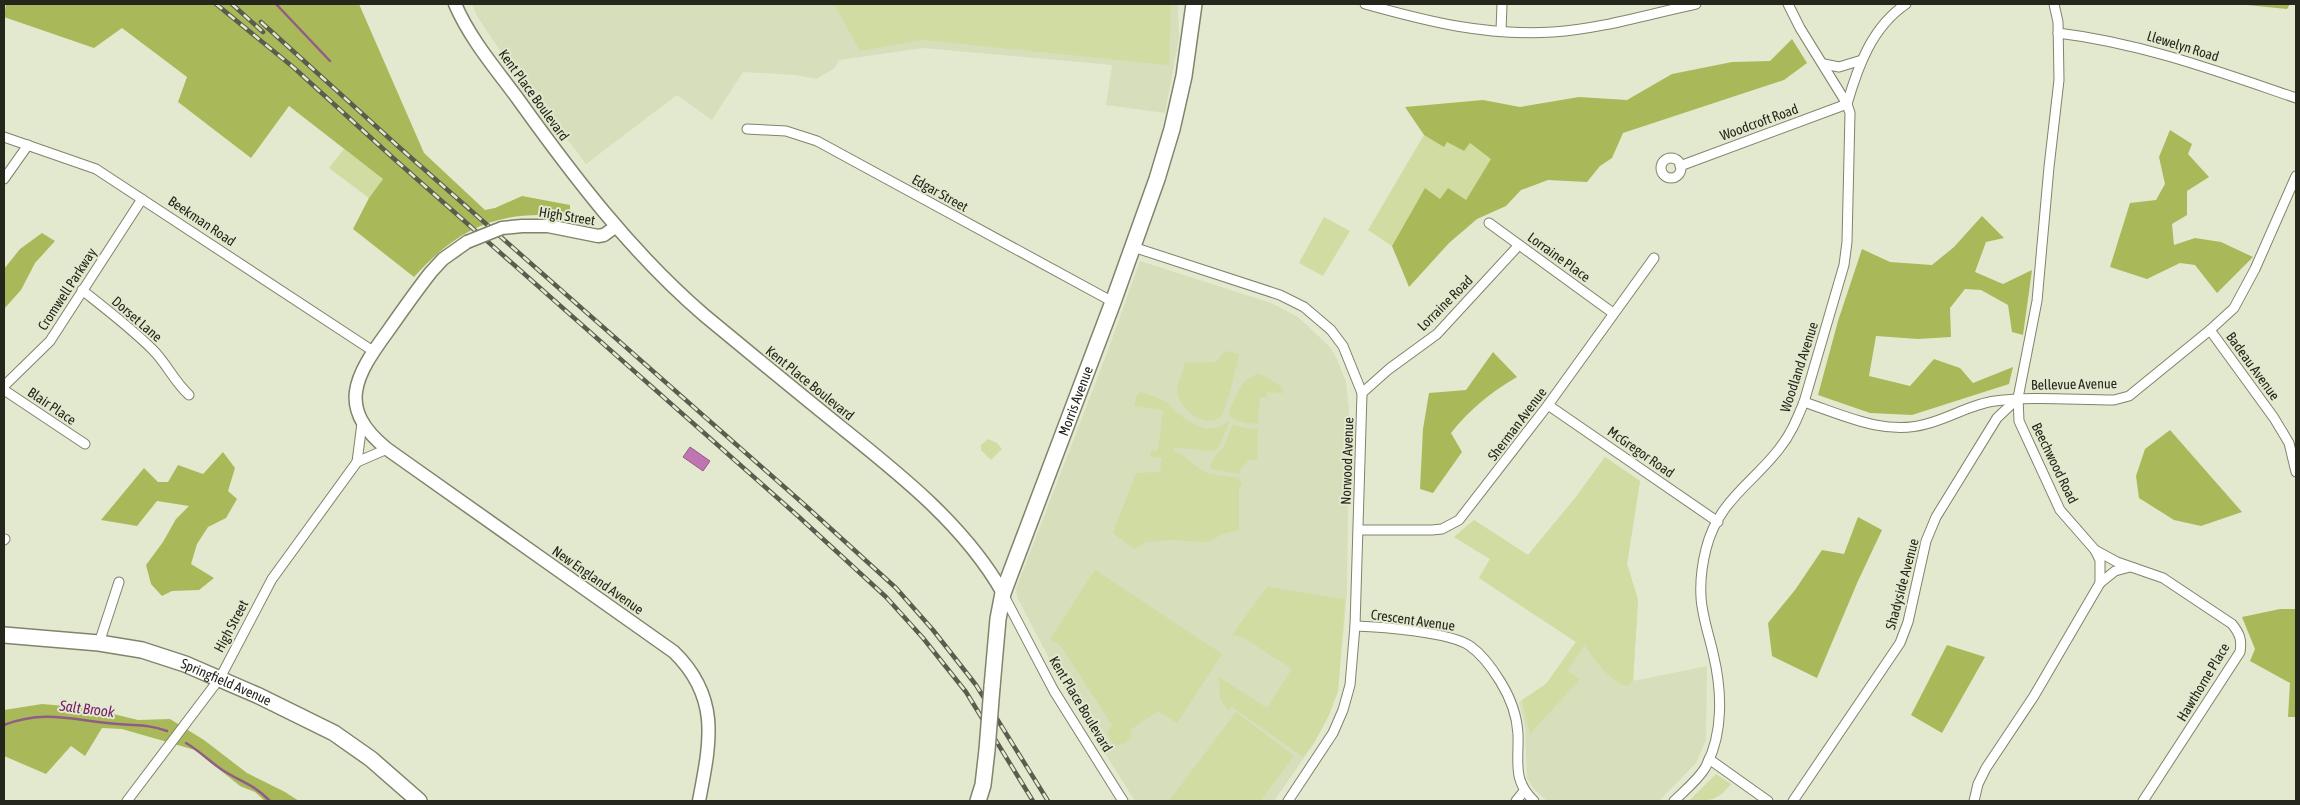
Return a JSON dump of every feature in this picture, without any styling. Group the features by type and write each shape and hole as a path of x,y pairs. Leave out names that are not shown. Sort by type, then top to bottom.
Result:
{"main road":[{"name":"Morris Avenue","path":"978,801 983,785 996,637 1003,593 1113,302 1172,129 1188,54 1194,4"},
{"name":"Springfield Avenue","path":"4,635 99,643 142,650 220,678 334,733 371,759 419,801"}],"street":[{"name":"Kent Place Boulevard","path":"456,4 478,44 571,172 615,227 678,293 916,491 966,541 992,574 1054,691 1124,801"},
{"path":"1365,4 1444,25 1477,30 1528,32 1582,28 1669,6 1696,4"},
{"path":"1501,31 1502,4"},
{"name":"Woodland Avenue","path":"1674,801 1700,774 1709,759 1718,733 1719,694 1715,660 1701,599 1702,570 1707,546 1732,498 1778,451 1789,436 1804,402 1844,265 1847,242 1850,121 1847,104 1800,28 1788,4"},
{"path":"1847,104 1862,60 1875,35 1906,4"},
{"name":"Beechwood Road","path":"2054,4 2058,33 2059,80 2048,167 2037,301 2018,398 2019,421 2060,510 2094,550 2100,560 2100,583"},
{"name":"Llewelyn Road","path":"2058,33 2097,38 2159,52 2206,66 2296,98"},
{"path":"1824,64 1840,67 1862,60"},
{"name":"Woodcroft Road","path":"1680,166 1847,104"},
{"name":"Edgar Street","path":"747,129 786,131 817,141 1113,302"},
{"name":"Beekman Road","path":"4,137 96,169 373,352"},
{"path":"4,179 28,145"},
{"name":"Bellevue Avenue","path":"1804,402 1876,425 1898,428 1919,426 1982,404 2018,398 2114,400 2129,396 2234,308 2251,277 2296,176"},
{"name":"Cromwell Parkway","path":"4,386 50,341 142,198"},
{"name":"Lorraine Place","path":"1489,224 1613,312"},
{"name":"High Street","path":"358,462 362,423 356,402 358,378 373,352 431,272 443,259 467,242 502,228 548,226 598,236 604,235 615,227"},
{"name":"Lorraine Road","path":"1362,393 1389,369 1437,334 1519,245"},
{"name":"Norwood Avenue","path":"1133,247 1272,293 1298,304 1318,317 1343,346 1362,393 1355,626 1350,685 1344,710 1333,733 1288,801"},
{"name":"Sherman Avenue","path":"1358,530 1442,530 1459,520 1548,405 1613,312 1654,258"},
{"name":"Dorset Lane","path":"82,290 133,330 155,352 176,383 189,395"},
{"name":"Badeau Avenue","path":"2210,330 2289,443 2296,472"},
{"name":"Blair Place","path":"4,390 85,444"},
{"name":"Shadyside Avenue","path":"1793,801 1900,643 1908,622 1926,541 1936,517 1997,418 2018,398"},
{"name":"McGregor Road","path":"1548,405 1718,522"},
{"name":"High Street","path":"362,423 374,438"},
{"path":"2289,443 2296,434"},
{"name":"New England Avenue","path":"374,438 685,662 701,688 709,718 710,738 699,801"},
{"name":"High Street","path":"127,801 220,678 272,580 358,462 387,449"},
{"name":"Hawthorne Place","path":"2094,550 2130,567 2164,578 2232,624 2239,632 2242,642 2240,652 2143,801"},
{"path":"1974,801 1978,784 1986,768 2034,696 2100,583 2115,571 2130,567"},
{"path":"99,643 119,582"},
{"name":"Crescent Avenue","path":"1355,626 1453,638 1476,650 1495,672 1514,709 1518,729 1519,780 1524,791"},
{"path":"1709,759 1768,801"},
{"path":"1516,801 1524,791 1534,801"}],"shaded area":[{"path":"472,4 1178,4 1179,38 1165,113 1106,105 1112,65 923,48 839,60 835,68 816,79 796,75 743,72 712,120 677,95 586,164 501,52 477,16"},
{"path":"834,4 1171,4 1169,65 922,40 860,51"},
{"path":"1424,135 1444,146 1447,142 1464,151 1470,143 1492,158 1466,200 1440,199 1425,188 1392,246 1368,230"},
{"path":"344,149 383,179 369,198 329,168"},
{"path":"1324,217 1350,231 1323,276 1299,263"},
{"path":"1140,261 1271,303 1298,317 1330,347 1346,382 1349,410 1347,593 1338,691 1329,715 1314,743 1274,801 1135,801 1067,693 1017,597 1016,589 1107,353"},
{"path":"1225,351 1239,354 1222,414 1217,419 1211,421 1197,418 1185,408 1177,392 1185,363 1216,362"},
{"path":"1259,374 1283,388 1283,393 1267,392 1267,397 1260,397 1258,423 1250,424 1231,417 1228,414 1239,389 1247,379"},
{"path":"1140,392 1163,400 1187,420 1200,427 1214,428 1221,426 1227,421 1229,423 1219,447 1215,451 1175,448 1174,452 1183,455 1208,473 1239,478 1242,485 1239,488 1239,530 1222,534 1209,542 1169,540 1146,542 1134,549 1113,533 1136,473 1160,472 1162,458 1150,457 1151,450 1158,451 1163,410 1134,406 1136,397"},
{"path":"1232,425 1251,429 1258,428 1257,460 1249,460 1240,469 1239,474 1212,469 1210,466 1224,446"},
{"path":"988,439 997,443 1002,449 991,460 981,450 981,445"},
{"path":"690,447 710,461 703,471 683,457"},
{"path":"1605,457 1640,481 1627,564 1638,600 1633,681 1707,666 1706,740 1696,763 1659,801 1547,801 1534,789 1527,778 1525,727 1519,702 1546,684 1576,642 1479,578 1490,559 1454,537 1474,520 1528,555 1576,497"},
{"path":"1605,457 1640,481 1627,564 1638,600 1633,681 1627,686 1608,675 1584,645 1567,671 1580,679 1530,734 1522,700 1546,684 1576,642 1479,578 1490,559 1454,537 1474,520 1528,555 1576,497"},
{"path":"1095,570 1222,654 1177,723 1158,711 1130,730 1132,737 1123,744 1116,745 1111,741 1107,732 1112,725 1061,646 1050,639"},
{"path":"1267,587 1345,599 1338,691 1329,715 1314,743 1303,757 1232,707 1228,711 1220,699 1219,677 1267,708 1292,669 1244,638 1232,635"},
{"path":"1236,712 1294,756 1260,801 1169,801"},
{"path":"1716,774 1731,784 1722,794 1713,799 1689,801"}],"green space":[{"path":"6,4 359,4 424,153 485,210 495,208 522,196 570,205 570,217 523,216 502,219 483,225 465,233 448,245 414,277 353,229 369,198 383,179 289,106 251,158 178,102 187,77 122,28 94,48 4,17"},
{"path":"2237,4 2290,4 2287,9"},
{"path":"1792,39 1807,63 1784,80 1623,133 1612,158 1600,166 1587,182 1548,180 1521,190 1506,206 1477,219 1449,243 1409,287 1392,246 1425,188 1440,199 1448,188 1466,200 1491,159 1470,143 1464,151 1447,142 1444,147 1424,135 1405,107 1483,100 1520,107 1579,97 1627,100 1672,74 1732,62 1770,61"},
{"path":"2170,130 2192,144 2188,154 2209,177 2187,191 2187,215 2172,224 2174,245 2195,238 2221,242 2253,257 2217,293 2195,265 2180,263 2147,279 2110,267 2130,203 2156,200 2165,184 2159,157"},
{"path":"1982,216 2004,238 1986,242 1975,272 2003,284 2032,270 2023,335 2012,332 2008,305 1981,290 1965,289 1950,308 1951,337 1918,339 1876,336 1869,376 1910,386 1934,359 1960,368 1973,383 2013,367 2009,384 1912,415 1870,413 1818,395 1838,321 1862,249 1890,262 1932,265 1954,247"},
{"path":"42,233 55,241 35,263 21,290 4,309 4,269 20,249"},
{"path":"1493,352 1517,377 1481,402 1458,424 1451,433 1462,452 1433,493 1420,489 1423,429 1429,393 1466,390"},
{"path":"2170,430 2242,512 2201,526 2174,520 2139,498 2136,476 2145,449"},
{"path":"223,452 235,468 228,491 237,499 226,518 208,527 197,544 191,564 214,578 199,590 172,591 162,596 151,584 146,565 163,542 176,519 189,506 157,501 137,526 101,520 144,468 158,482 168,482 178,465 203,474"},
{"path":"1858,517 1882,530 1817,678 1772,656 1768,623 1795,590 1822,550 1844,554"},
{"path":"2280,609 2296,609 2296,717 2288,717 2290,683 2250,661 2255,649 2242,617"},
{"path":"1947,645 1985,657 1942,733 1911,715"},
{"path":"42,704 89,708 138,720 170,719 204,740 247,773 299,801 265,801 255,792 240,786 195,750 122,729 102,728 85,756 71,746 46,774 4,756 4,710"}],"waterway":[{"path":"276,4 330,61"},
{"name":"Salt Brook","path":"4,725 19,720 61,717 103,723 148,726 167,731"},
{"name":"Salt Brook","path":"186,743 270,801"}],"railway":[{"path":"216,4 293,67 799,517 886,597 923,638 966,692 1033,801"},
{"path":"232,4 263,32"},
{"path":"261,22 400,148 807,507 896,588 933,630 976,685 1048,801"}]}
